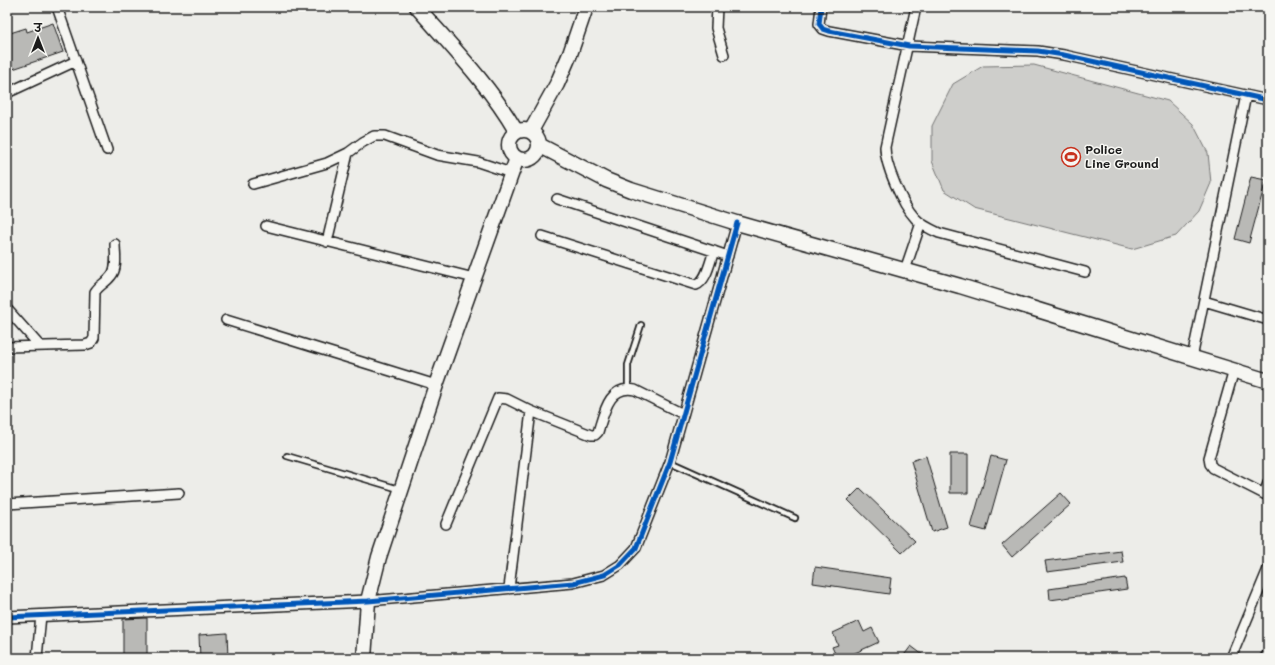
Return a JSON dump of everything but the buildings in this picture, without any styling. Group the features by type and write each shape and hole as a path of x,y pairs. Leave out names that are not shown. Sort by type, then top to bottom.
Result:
{"main road":[{"path":"417,7 492,95 516,131"},
{"path":"532,131 557,84 570,54 586,7"},
{"path":"516,131 532,131 538,137 539,146 536,154 532,158 522,160 517,158 511,152 509,143 510,138 516,131"},
{"path":"539,146 606,180 631,190 737,224 904,270 1268,381"},
{"path":"364,658 368,601 400,490 517,158"}],"street":[{"path":"57,7 107,150"},
{"path":"717,7 716,28 724,55"},
{"path":"821,7 819,24 824,29 909,46 1038,51 1107,64 1268,100"},
{"path":"916,7 909,46 888,132 885,158 888,168 909,210 921,223 939,233 1085,272"},
{"path":"7,93 76,61"},
{"path":"1192,358 1246,95"},
{"path":"253,184 327,163 348,153 374,136 384,136 437,155 478,162 511,173"},
{"path":"327,242 348,153"},
{"path":"557,199 728,256"},
{"path":"904,270 921,223"},
{"path":"7,617 368,601 573,583 604,574 620,565 636,548 670,462 737,224"},
{"path":"266,226 474,278"},
{"path":"542,236 696,285 701,283 704,278 714,251"},
{"path":"7,347 85,345 91,343 94,338 95,292 98,286 111,277 114,271 115,244"},
{"path":"1204,301 1268,320"},
{"path":"7,309 39,345"},
{"path":"226,320 436,385"},
{"path":"1234,370 1209,458 1210,464 1213,468 1266,495 1268,483"},
{"path":"446,524 495,401 502,397 531,411 590,435 595,435 610,399 620,390 628,388 684,414"},
{"path":"509,588 531,411"},
{"path":"7,504 180,493"},
{"path":"1231,658 1268,569"},
{"path":"37,658 41,615"}],"lane":[{"path":"628,388 628,365 641,325"},
{"path":"287,456 400,490"},
{"path":"670,462 795,518"}],"shaded area":[{"name":"Police Line Ground","path":"1034,65 1168,101 1193,124 1208,153 1211,183 1199,211 1176,236 1132,249 974,209 944,190 932,161 932,126 953,84 983,66"}],"cycle path":[{"path":"821,7 819,24 823,29 829,31 909,46 1038,51 1064,55 1268,100"},
{"path":"7,617 368,601 573,583 604,575 620,565 636,548 670,462 737,223"}],"place":[{"name":"Police Line Ground","path":"1071,157"}]}
